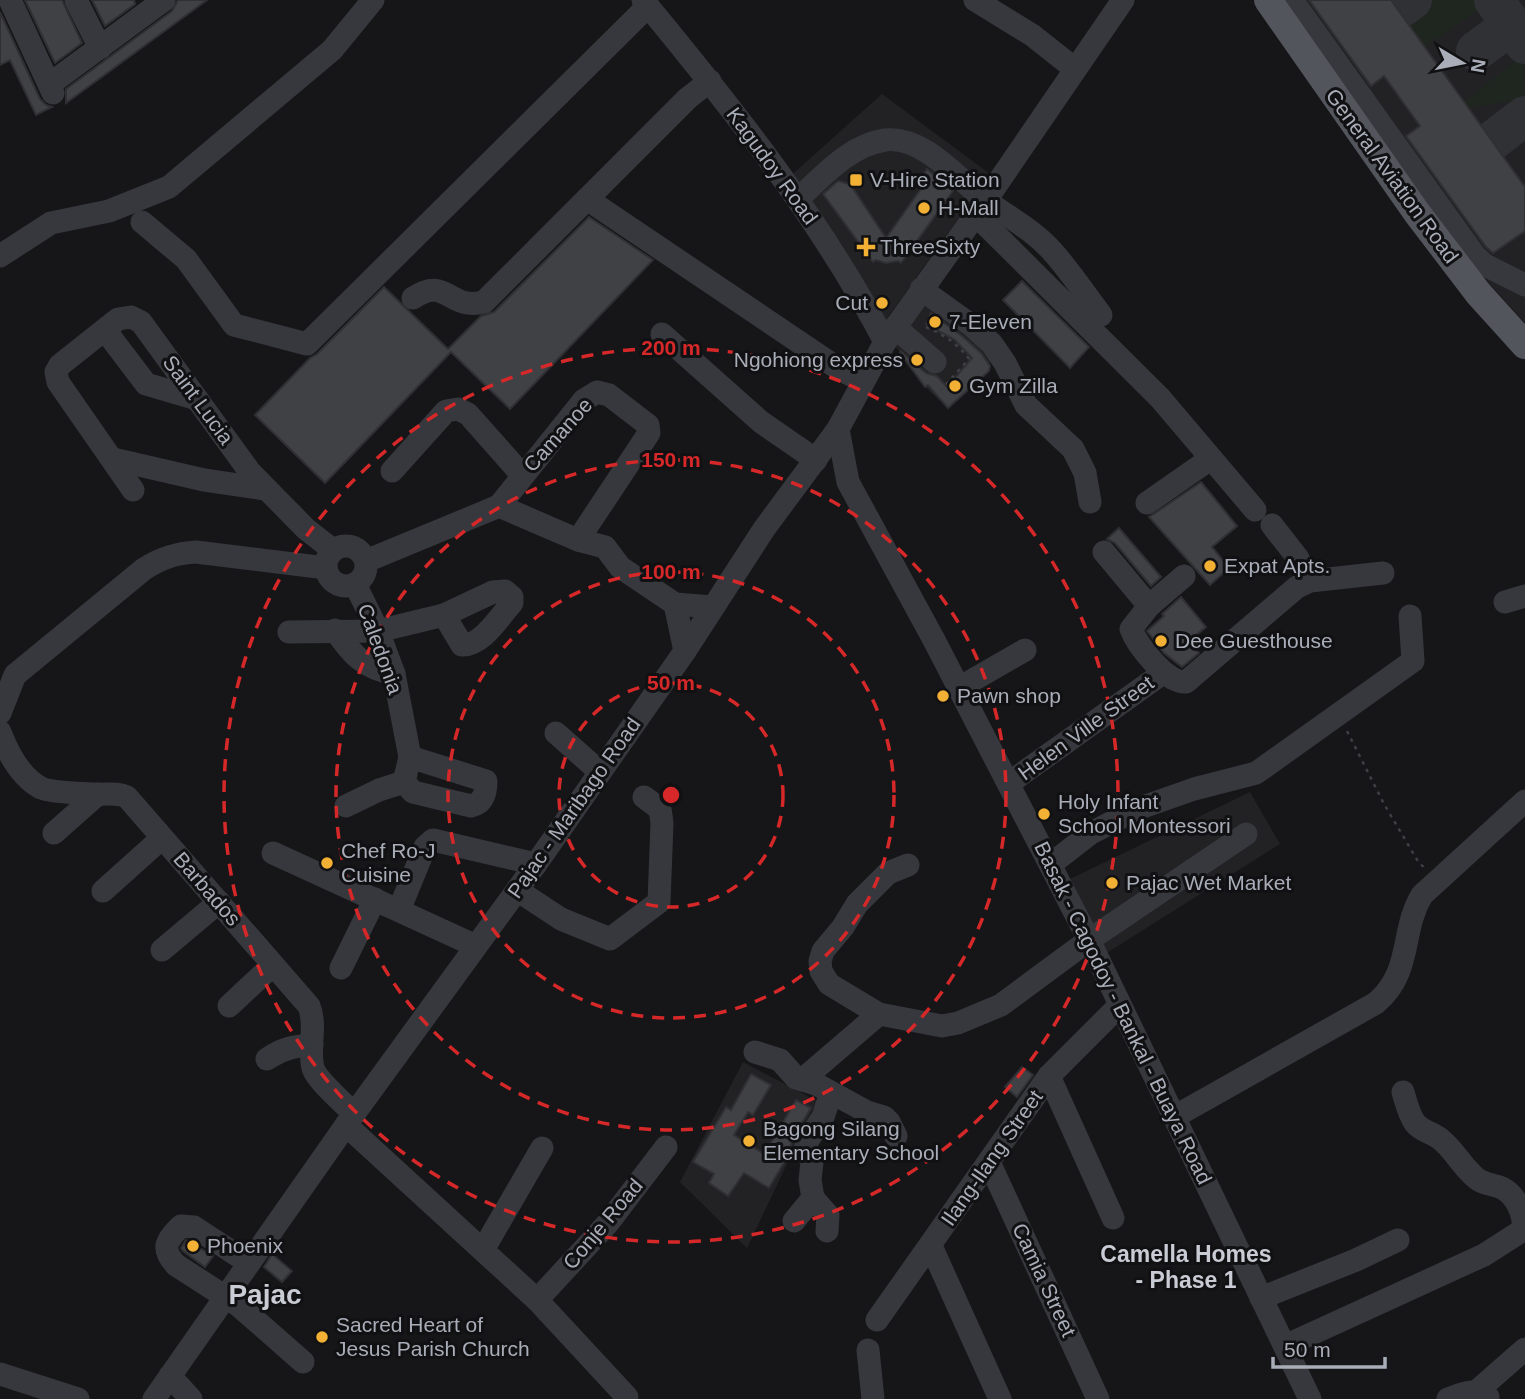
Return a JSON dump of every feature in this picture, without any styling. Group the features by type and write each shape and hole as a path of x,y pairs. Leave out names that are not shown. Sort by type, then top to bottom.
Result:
{"main road":[{"name":"General Aviation Road","path":"1268,0 1417,213 1478,293 1524,343"}],"street":[{"path":"10,0 51,88 151,5"},
{"path":"76,0 100,48"},
{"path":"0,256 51,223 109,211 169,187 332,50 373,0"},
{"path":"975,0 1032,35 1075,69"},
{"name":"Pajac - Maribago Road","path":"154,1399 350,1119 536,864 685,652 764,528 838,429 890,334 1123,0"},
{"path":"1292,0 1475,256 1485,265 1525,285"},
{"path":"142,222 186,259 234,325 307,344 646,3"},
{"name":"Kagudoy Road","path":"646,3 710,81 798,199 862,298 890,334"},
{"path":"412,298 422,291 435,289 470,306 484,302 688,98 710,81"},
{"path":"798,199 847,156 867,145 886,140 904,140 942,162 981,207 1039,238 1053,252 1099,327 1297,557 1310,581"},
{"path":"587,199 839,369 863,381"},
{"path":"921,289 992,345 1005,363 1026,405 1073,449 1085,473 1090,502"},
{"name":"Saint Lucia","path":"113,459 58,382 56,372 60,365 124,317 141,322 239,457 265,489 306,529 329,559"},
{"path":"105,330 146,384 197,399"},
{"path":"662,334 813,464 848,482"},
{"path":"890,334 935,362"},
{"name":"Camanoe","path":"499,506 584,400 597,392 608,395 648,425 649,433 578,540"},
{"path":"392,471 446,411 458,409 468,414 522,475"},
{"name":"Basak - Cagodoy - Bankal - Buaya Road","path":"838,429 848,482 1051,864 1310,1399"},
{"path":"1147,503 1203,464 1208,456"},
{"path":"113,459 204,480 265,489"},
{"path":"113,459 133,490"},
{"path":"366,561 499,506 578,540 606,547 620,566 675,604 712,607"},
{"path":"0,713 7,679 144,569 172,555 203,552 329,559 344,545 352,546 362,554 366,561 364,575 355,584 338,584 330,578 329,559"},
{"path":"1104,552 1147,609"},
{"path":"1184,576 1147,609 1132,626 1131,632 1163,673 1179,683 1186,682 1297,587 1310,581 1383,573"},
{"name":"Caledonia","path":"355,584 378,631 394,674 410,757"},
{"path":"675,604 685,652"},
{"path":"289,632 378,631 444,615"},
{"path":"1051,864 1091,833 1140,808 1194,789 1256,773 1413,661 1410,616"},
{"path":"335,630 350,653 375,670 394,674"},
{"path":"959,688 1025,650"},
{"name":"Helen Ville Street","path":"1009,783 1163,673"},
{"name":"Barbados","path":"0,732 21,772 42,788 98,794 118,793 127,797 309,1006 312,1014 314,1072 350,1119 537,1300 627,1397"},
{"path":"556,733 600,772"},
{"path":"410,757 480,778 486,781 486,791 482,799 471,807 413,793 404,782 410,757"},
{"path":"346,806 379,790 404,782"},
{"path":"54,833 98,794"},
{"path":"517,890 561,919 610,939 632,924 659,902 662,823 660,809 644,797"},
{"path":"1174,1117 1376,1003 1385,995 1392,987 1404,960 1414,908 1422,895 1525,801"},
{"path":"908,865 888,873 857,904 843,927 823,951 821,971 829,984 879,1014 942,1026 958,1023 1001,1004 1089,940 1245,834"},
{"path":"103,891 162,838"},
{"path":"399,910 425,847 433,840 536,864"},
{"path":"273,853 476,946"},
{"path":"341,968 375,899"},
{"path":"162,950 219,902"},
{"path":"229,1006 273,965"},
{"name":"Ilang-Ilang Street","path":"877,1320 1049,1076 1119,1006"},
{"path":"802,1080 879,1014"},
{"path":"267,1059 292,1046 312,1045"},
{"path":"755,1052 780,1060 786,1064 790,1073 802,1080 816,1084 867,1112 884,1117 896,1136"},
{"path":"1049,1076 1113,1218"},
{"path":"827,1231 828,1215 813,1198 810,1180 812,1162 806,1149 831,1093"},
{"path":"1285,1346 1484,1255 1522,1230 1524,1221 1512,1197 1503,1188 1482,1183 1439,1138 1420,1128 1402,1093"},
{"name":"Conje Road","path":"537,1300 608,1223 666,1147"},
{"path":"483,1250 542,1148"},
{"name":"Camia Street","path":"989,1162 1098,1399"},
{"path":"794,1221 813,1198"},
{"path":"249,1263 194,1227 181,1226 166,1247 167,1256 176,1265 225,1296 303,1362"},
{"path":"1261,1298 1398,1240"},
{"path":"931,1246 1000,1399"},
{"path":"1448,1399 1466,1392 1483,1395 1525,1349"},
{"path":"868,1350 873,1399"},
{"path":"0,1374 78,1399"},
{"path":"170,1376 191,1399"}],"path":[{"path":"1339,714 1384,804 1419,863 1437,880"}],"shaded area":[{"path":"1283,0 1525,0 1525,323 1449,239"},
{"path":"1423,0 1484,0 1487,4 1425,47 1402,15"},
{"path":"1523,55 1525,99 1469,108 1464,102"},
{"name":"H-Mall","path":"882,94 990,174 885,321 786,180"},
{"path":"926,297 991,354 989,371 948,408 925,387 893,343"},
{"path":"1250,792 1280,844 1105,954 1068,880"},
{"name":"Bagong Silang Elementary School","path":"743,1062 817,1101 747,1248 680,1182"}],"building":[{"path":"25,0 62,0 82,43 55,63"},
{"path":"92,0 134,0 135,4 105,26"},
{"path":"178,0 207,0 66,103 66,89 172,11"},
{"path":"1309,0 1391,0 1525,187 1525,231 1493,253 1486,247 1406,136 1420,126 1384,76 1371,86"},
{"path":"0,12 40,99 52,107 36,115 10,60 0,65"},
{"name":"H-Mall","path":"927,169 953,191 901,263 876,260 873,262 823,194 838,181 850,184 886,238 925,183 920,179"},
{"path":"589,217 653,260 510,409 451,352 325,483 255,415 384,287 448,349 481,316 494,312"},
{"path":"1022,281 1089,347 1070,368 1003,300"},
{"path":"931,313 981,353 990,366 989,371 948,408 928,385 925,387 900,353 901,351 926,373 937,376 947,387 972,358 955,340 926,324"},
{"path":"1201,482 1237,526 1212,547 1229,568 1210,585 1149,517"},
{"path":"1119,528 1161,577 1151,586 1115,543 1107,539"},
{"path":"1181,597 1206,627 1189,641 1199,653 1182,667 1164,653 1147,631"},
{"path":"1022,1067 1033,1075 1017,1097 1005,1087"},
{"path":"751,1074 771,1085 753,1115 748,1112 734,1135 764,1154 796,1100 811,1108 795,1135 789,1150 791,1151 769,1188 744,1173 728,1196 709,1183 714,1174 693,1162 726,1107 731,1110"},
{"path":"186,1240 213,1256 205,1267 183,1251 181,1248"},
{"path":"272,1254 292,1271 282,1282 264,1267"}],"taxiway":[{"path":"1398,10 1412,0"},
{"path":"1494,0 1525,44"},
{"path":"1476,51 1511,25"},
{"path":"1492,141 1525,116"}],"place":[{"name":"V-Hire Station","path":"856,180"},
{"name":"H-Mall","path":"924,208"},
{"name":"ThreeSixty","path":"866,247"},
{"name":"Cut","path":"882,303"},
{"name":"7-Eleven","path":"935,322"},
{"name":"Ngohiong express","path":"917,360"},
{"name":"Gym Zilla","path":"955,386"},
{"name":"Expat Apts.","path":"1210,566"},
{"name":"Dee Guesthouse","path":"1161,641"},
{"name":"Pawn shop","path":"943,696"},
{"name":"Holy Infant School Montessori","path":"1044,814"},
{"name":"Chef Ro-J Cuisine","path":"327,863"},
{"name":"Pajac Wet Market","path":"1112,883"},
{"name":"Bagong Silang Elementary School","path":"749,1141"},
{"name":"Phoenix","path":"193,1246"},
{"name":"Sacred Heart of Jesus Parish Church","path":"322,1337"}],"district":[{"name":"Camella Homes - Phase 1","path":"1186,1267"},
{"name":"Pajac","path":"265,1294"}]}
